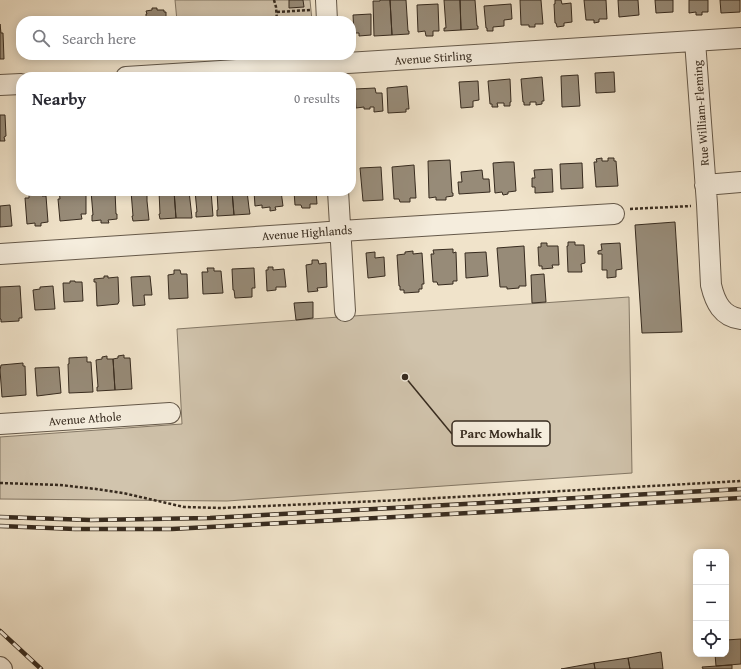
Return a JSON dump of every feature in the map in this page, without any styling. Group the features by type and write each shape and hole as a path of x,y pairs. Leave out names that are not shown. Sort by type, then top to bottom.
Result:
{"street":[{"name":"Avenue Stirling","path":"211,72 741,38"},
{"name":"Rue William-Fleming","path":"695,41 711,285 713,296 718,306 736,319 741,319"},
{"path":"0,85 16,84"},
{"path":"705,185 741,182"},
{"path":"338,196 346,311"},
{"name":"Avenue Highlands","path":"0,254 620,212"},
{"name":"Avenue Athole","path":"0,424 170,413"}],"path":[{"path":"274,0 276,16"},
{"path":"276,12 326,10"},
{"path":"620,212 699,205"},
{"path":"0,483 60,485 96,489 184,507 220,508 402,500 741,481"}],"shaded area":[{"path":"175,0 310,0 312,16 177,16"},
{"path":"629,297 632,473 227,501 0,499 0,437 182,424 177,329"}],"building":[{"path":"289,0 303,0 304,7 289,8"},
{"path":"390,0 392,35 374,36 373,1"},
{"path":"390,0 406,0 409,34 392,35"},
{"path":"444,0 460,0 461,30 444,31 444,28 446,28"},
{"path":"460,0 475,0 478,29 461,30"},
{"path":"520,0 541,0 543,24 535,24 535,27 521,25"},
{"path":"555,0 561,0 562,4 571,3 572,22 564,23 564,26 557,27 555,23"},
{"path":"584,0 606,0 607,19 599,19 599,22 594,23 594,20 586,20"},
{"path":"618,0 638,0 639,15 619,17"},
{"path":"655,0 673,0 673,12 656,13"},
{"path":"689,0 708,0 708,12 702,12 702,15 696,15 696,12 689,13"},
{"path":"720,0 740,0 740,12 721,13"},
{"path":"438,4 439,31 433,31 433,36 426,36 425,31 418,32 417,5"},
{"path":"511,4 512,19 504,20 504,26 493,27 493,31 487,31 484,6"},
{"path":"152,8 157,8 157,10 164,10 164,12 166,12 166,16 146,16 146,11 152,10"},
{"path":"371,14 371,35 359,36 359,33 356,33 356,16 353,15"},
{"path":"0,24 1,33 3,33 4,59 0,59"},
{"path":"614,72 615,92 596,93 595,73"},
{"path":"578,75 580,106 562,107 561,76"},
{"path":"542,77 544,101 542,101 542,104 536,105 536,102 530,102 530,105 524,105 521,79"},
{"path":"510,79 510,106 504,106 504,103 497,103 498,107 492,107 492,104 490,104 488,81"},
{"path":"478,81 479,100 473,101 473,107 461,108 459,82"},
{"path":"407,86 409,109 406,109 406,112 388,113 387,88"},
{"path":"375,88 376,93 382,93 383,111 374,112 374,107 370,107 370,109 364,109 364,107 356,108 356,89"},
{"path":"0,115 5,115 5,141 0,141"},
{"path":"602,158 602,161 608,161 608,158 614,158 614,161 616,161 618,186 596,187 594,162 597,162 596,159"},
{"path":"450,160 453,196 446,197 446,200 436,200 436,197 429,198 428,161"},
{"path":"514,162 516,191 508,192 508,194 503,195 502,192 495,193 493,163"},
{"path":"582,163 583,188 561,189 560,164"},
{"path":"414,165 416,198 410,198 410,202 400,202 399,199 394,199 392,167"},
{"path":"381,167 383,200 363,201 360,168"},
{"path":"552,169 553,192 535,193 535,187 532,187 532,178 535,178 534,170"},
{"path":"482,170 483,179 489,179 490,192 459,194 458,182 462,182 461,172"},
{"path":"29,196 46,196 48,222 41,223 41,226 35,226 35,223 27,224 25,198 29,198"},
{"path":"60,196 86,196 86,214 81,214 82,219 60,221 58,199 60,199"},
{"path":"91,196 115,196 117,219 108,220 109,223 101,223 101,220 92,221"},
{"path":"131,196 147,196 149,220 133,221"},
{"path":"159,196 174,196 176,218 160,219"},
{"path":"174,196 190,196 192,218 176,218"},
{"path":"195,196 211,196 213,216 196,217"},
{"path":"217,196 232,196 234,215 217,216"},
{"path":"232,196 248,196 250,214 234,215"},
{"path":"254,196 282,196 283,206 275,207 276,210 270,211 270,207 262,208 262,205 255,206"},
{"path":"294,196 316,196 317,204 310,204 310,208 302,208 301,205 295,205"},
{"path":"10,205 12,226 0,227 0,206"},
{"path":"675,222 682,332 642,333 635,225"},
{"path":"568,242 575,242 575,245 584,245 585,263 581,264 582,272 568,272"},
{"path":"541,243 547,243 547,246 558,246 559,265 552,265 553,268 542,269 542,266 539,266 538,247 541,247"},
{"path":"620,243 622,269 616,270 616,277 607,278 607,270 602,270 602,254 598,254 598,251 602,250 601,244"},
{"path":"524,246 526,286 507,289 507,287 500,287 497,248"},
{"path":"453,249 453,253 456,252 457,281 453,281 453,284 438,285 437,282 433,282 431,254 434,254 433,250"},
{"path":"413,251 413,254 422,253 424,284 422,284 422,289 419,289 419,292 404,293 404,290 400,290 399,286 397,255"},
{"path":"375,252 375,258 384,257 385,276 368,278 366,253"},
{"path":"486,252 488,276 466,278 465,253"},
{"path":"312,260 318,260 319,264 326,263 327,287 317,288 318,291 308,292 306,265 312,264"},
{"path":"268,267 273,267 273,270 284,269 286,287 276,287 276,290 267,291 266,270 268,270"},
{"path":"207,268 214,268 214,271 221,271 223,293 203,294 202,272 208,272"},
{"path":"254,268 255,288 252,288 252,297 235,298 232,269"},
{"path":"174,270 180,270 181,274 187,274 188,298 169,299 168,275 174,274"},
{"path":"544,274 546,302 532,303 531,275"},
{"path":"104,276 108,276 108,278 118,277 118,304 97,306 96,282 94,282 94,279 104,278"},
{"path":"150,276 152,295 144,295 145,305 133,306 131,277"},
{"path":"70,281 82,282 83,301 64,302 63,283 70,283"},
{"path":"20,286 22,318 19,318 19,321 1,322 0,287"},
{"path":"53,286 55,309 35,310 33,290 40,289 40,287"},
{"path":"313,302 313,318 296,320 294,303"},
{"path":"124,355 124,358 130,358 132,389 115,390 113,359"},
{"path":"107,356 107,359 113,359 115,390 97,391 96,360"},
{"path":"87,357 87,362 91,362 93,392 69,393 69,358"},
{"path":"23,363 23,366 25,366 26,395 2,397 1,365"},
{"path":"59,367 61,393 37,396 35,368"},
{"path":"741,639 741,664 716,666 715,657 729,657 729,640"},
{"path":"661,652 663,669 630,669 628,658"},
{"path":"628,658 630,669 595,669 594,663"},
{"path":"594,663 595,669 561,669"},
{"path":"732,665 732,669 703,669 702,667"}],"railway":[{"path":"0,517 91,520 210,518 741,489"},
{"path":"0,526 75,529 172,529 741,498"},
{"path":"0,631 41,669"}],"place":[{"name":"Parc Mowhalk","path":"405,377"}]}
